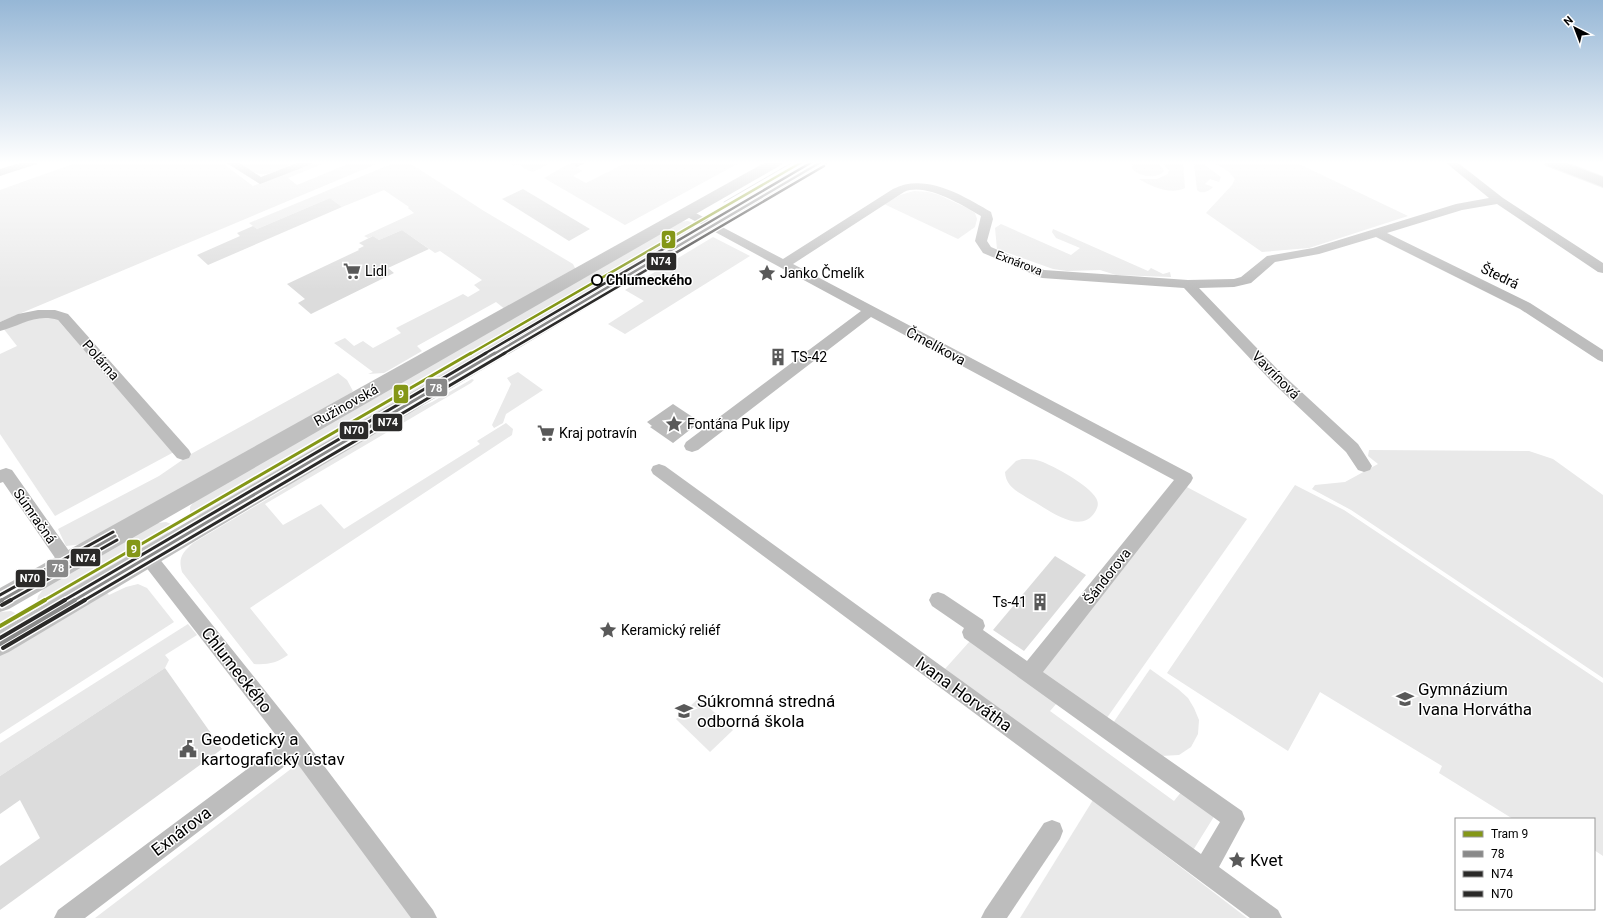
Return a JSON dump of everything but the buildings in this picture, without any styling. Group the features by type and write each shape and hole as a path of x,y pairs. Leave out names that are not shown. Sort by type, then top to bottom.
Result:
{"street":[{"name":"Ružinovská","path":"0,601 700,205"},
{"path":"0,644 747,205"},
{"name":"Exnárova","path":"784,265 877,205"},
{"name":"Exnárova","path":"967,205 987,214 981,241 986,250 1042,274 1188,284"},
{"path":"1188,284 1234,283 1246,280 1271,259 1315,251 1378,233 1455,208 1473,205"},
{"path":"1507,205 1603,269"},
{"name":"Čmelíkova","path":"686,213 1185,478"},
{"name":"Štedrá","path":"1378,233 1525,306 1603,357"},
{"name":"Vavrínová","path":"1188,284 1277,378 1352,448 1364,466"},
{"path":"692,446 870,311"},
{"name":"Polárna","path":"0,327 29,315 52,312 63,317 183,454"},
{"name":"Ivana Horvátha","path":"659,470 1270,918"},
{"name":"Súmračná","path":"0,477 6,474 68,563"},
{"name":"Šándorova","path":"1029,674 1185,478"},
{"name":"Chlumeckého","path":"148,557 296,745 425,918"},
{"path":"938,600 976,626 970,632 1234,819 1204,870"},
{"name":"Exnárova","path":"66,918 252,780 296,745"},
{"path":"993,918 1052,831"}],"shaded area":[{"path":"0,205 279,205 0,322"},
{"path":"293,205 314,205 257,229 249,223"},
{"path":"406,205 474,205 573,264 576,270 506,310 496,302 417,346 422,351 384,373 368,374 373,372 334,343 345,338 354,346 363,341 373,348 401,333 396,328 463,294 468,297 480,290 474,285 482,280 440,251 435,253 402,230 379,240 373,236 368,238 364,236 414,213 408,208 409,207"},
{"path":"590,205 662,205 625,225"},
{"path":"886,205 960,205 967,208 975,213 977,219 975,227 958,239"},
{"path":"1214,205 1385,205 1408,216 1309,248 1262,252 1206,213"},
{"path":"688,221 695,224 693,231 203,515 194,516 190,512 190,507 194,501 678,222"},
{"path":"1001,224 1071,255 1080,248 1056,238 1052,232 1053,229 1148,271 1151,268 1163,274 1170,272 1171,277 1116,275 1100,270 1067,271 1053,269 997,249 995,228"},
{"path":"713,237 750,256 625,334 608,324 644,301 625,290"},
{"path":"29,317 56,318 174,452 55,516 0,434 0,354 17,346 3,328"},
{"path":"518,372 543,390 506,414 503,423 494,428 492,425 511,384 507,378"},
{"path":"338,373 347,380 353,391 342,402 92,543 66,546 58,529 159,476 191,454"},
{"path":"472,379 474,380 471,383 265,504 283,525 321,504 344,529 480,444 477,441 506,423 513,429 512,435 250,608 288,655 272,663 254,664 182,572 180,563 186,550 193,543 286,488 283,485 395,418 432,402"},
{"name":"Fontána Puk lipy","path":"673,404 700,422 673,443 650,427 652,426 647,422"},
{"path":"1369,450 1529,451 1553,459 1603,495 1603,678 1351,510 1312,489 1315,485 1345,482 1378,464 1368,456"},
{"path":"1022,459 1033,459 1054,467 1086,487 1098,502 1095,512 1089,519 1081,522 1073,521 1055,514 1018,492 1008,482 1005,472 1016,461"},
{"name":"Gymnázium Ivana Horvátha","path":"1295,485 1344,510 1603,683 1603,856 1595,851 1595,818 1511,818 1439,773 1442,766 1320,692 1288,751 1167,673"},
{"path":"1185,486 1247,519 1104,722 1040,670"},
{"path":"166,522 171,524 171,529 161,542 52,602 42,604 37,601 38,596 48,583 149,524"},
{"path":"138,584 147,588 174,622 0,734 0,654 105,591 109,595 126,587"},
{"path":"11,611 15,613 15,621 0,636 0,612"},
{"path":"188,624 197,635 165,655 169,660 165,668 0,776 0,743"},
{"path":"970,641 1057,703 1050,711 1174,801 1182,791 1215,815 1192,852 944,670"},
{"path":"1150,669 1188,698 1199,720 1198,734 1191,747 1179,755 1161,756 1111,726"},
{"path":"699,698 733,730 710,752 676,719"},
{"path":"300,762 417,918 95,918"},
{"path":"1093,800 1247,918 1020,918"}],"tram line":[{"name":"9","path":"0,626 728,205"}],"transit line":[{"name":"N70","path":"0,638 739,205"},
{"name":"78","path":"0,644 748,205"},
{"name":"N74","path":"3,648 758,205"},
{"name":"N70","path":"0,595 113,532"},
{"name":"78","path":"0,601 115,536"},
{"name":"N74","path":"2,605 117,540"}],"place":[{"name":"Lidl","path":"352,271"},
{"name":"Janko Čmelík","path":"767,273"},
{"name":"Chlumeckého","path":"597,280"},
{"name":"TS-42","path":"778,357"},
{"name":"Fontána Puk lipy","path":"674,424"},
{"name":"Kraj potravín","path":"546,433"},
{"name":"Ts-41","path":"1040,602"},
{"name":"Keramický reliéf","path":"608,630"},
{"name":"Gymnázium Ivana Horvátha","path":"1405,699"},
{"name":"Súkromná stredná odborná škola","path":"684,711"},
{"name":"Geodetický a kartografický ústav","path":"188,749"},
{"name":"Kvet","path":"1237,860"}]}
